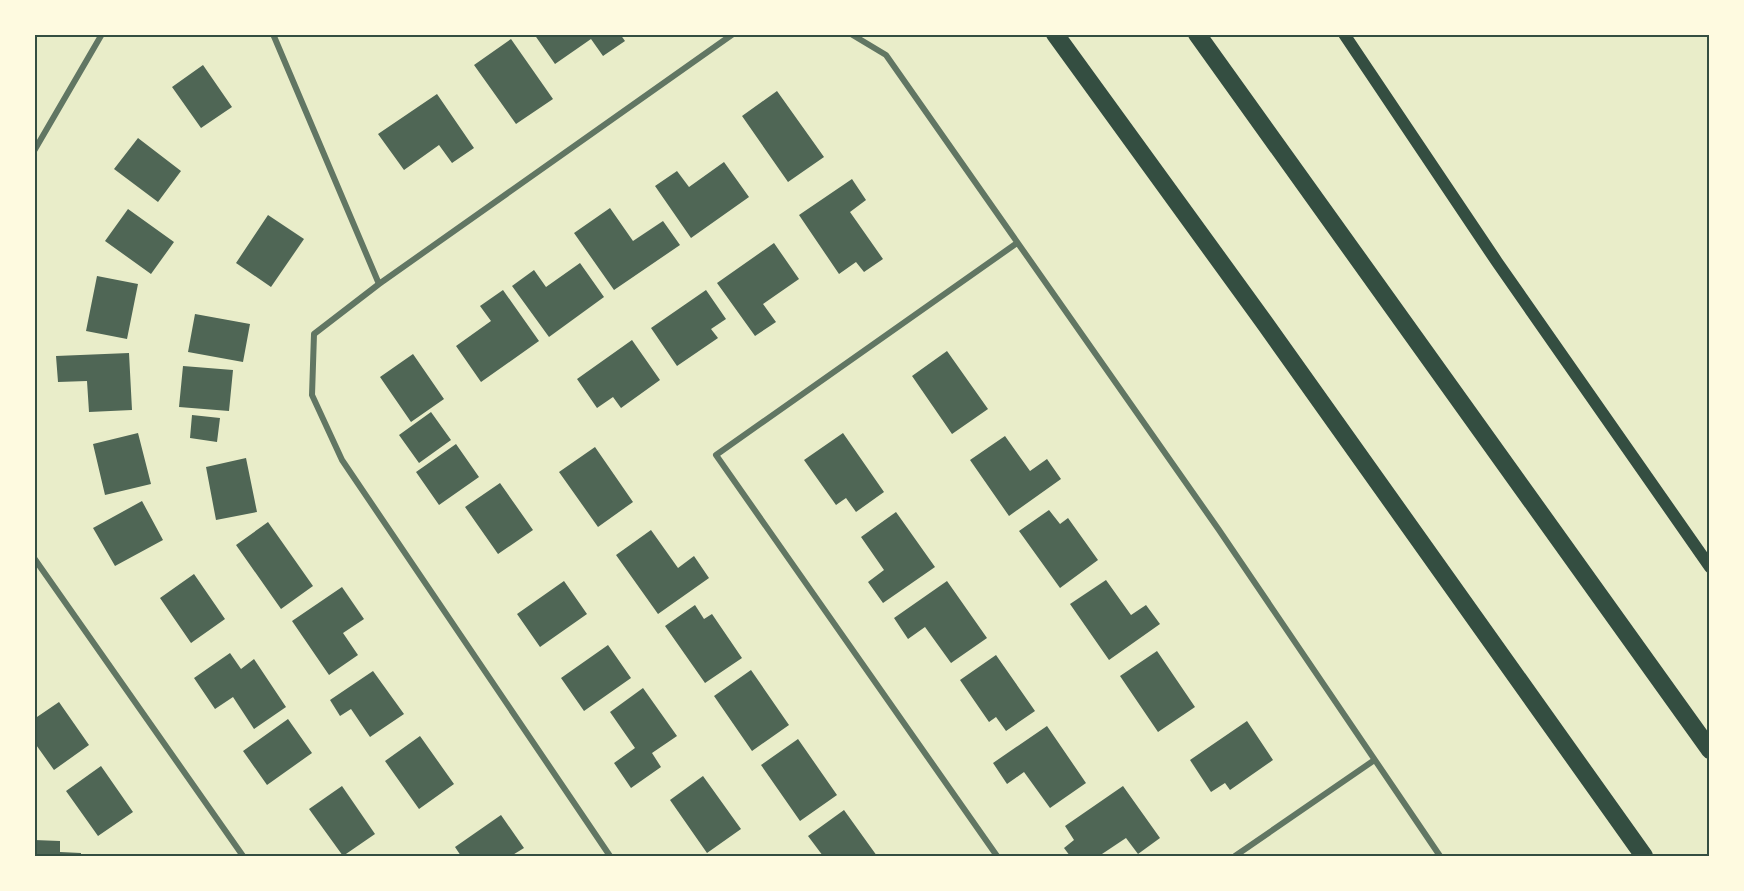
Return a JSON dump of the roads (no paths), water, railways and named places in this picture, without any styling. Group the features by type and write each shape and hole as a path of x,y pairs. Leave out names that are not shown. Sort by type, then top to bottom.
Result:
{"highway":[{"path":"1055,34 1264,322 1644,856"},
{"path":"1197,34 1710,750"}],"main road":[{"path":"1344,34 1497,262 1710,567"}],"street":[{"path":"34,151 98,37 102,34"},
{"path":"273,34 379,284"},
{"path":"610,856 342,460 312,395 314,334 379,284 733,34"},
{"path":"851,34 886,55 1219,530 1373,761 1440,856"},
{"path":"997,856 716,456 1017,243"},
{"path":"34,558 243,856"},
{"path":"1234,856 1373,761"}]}
